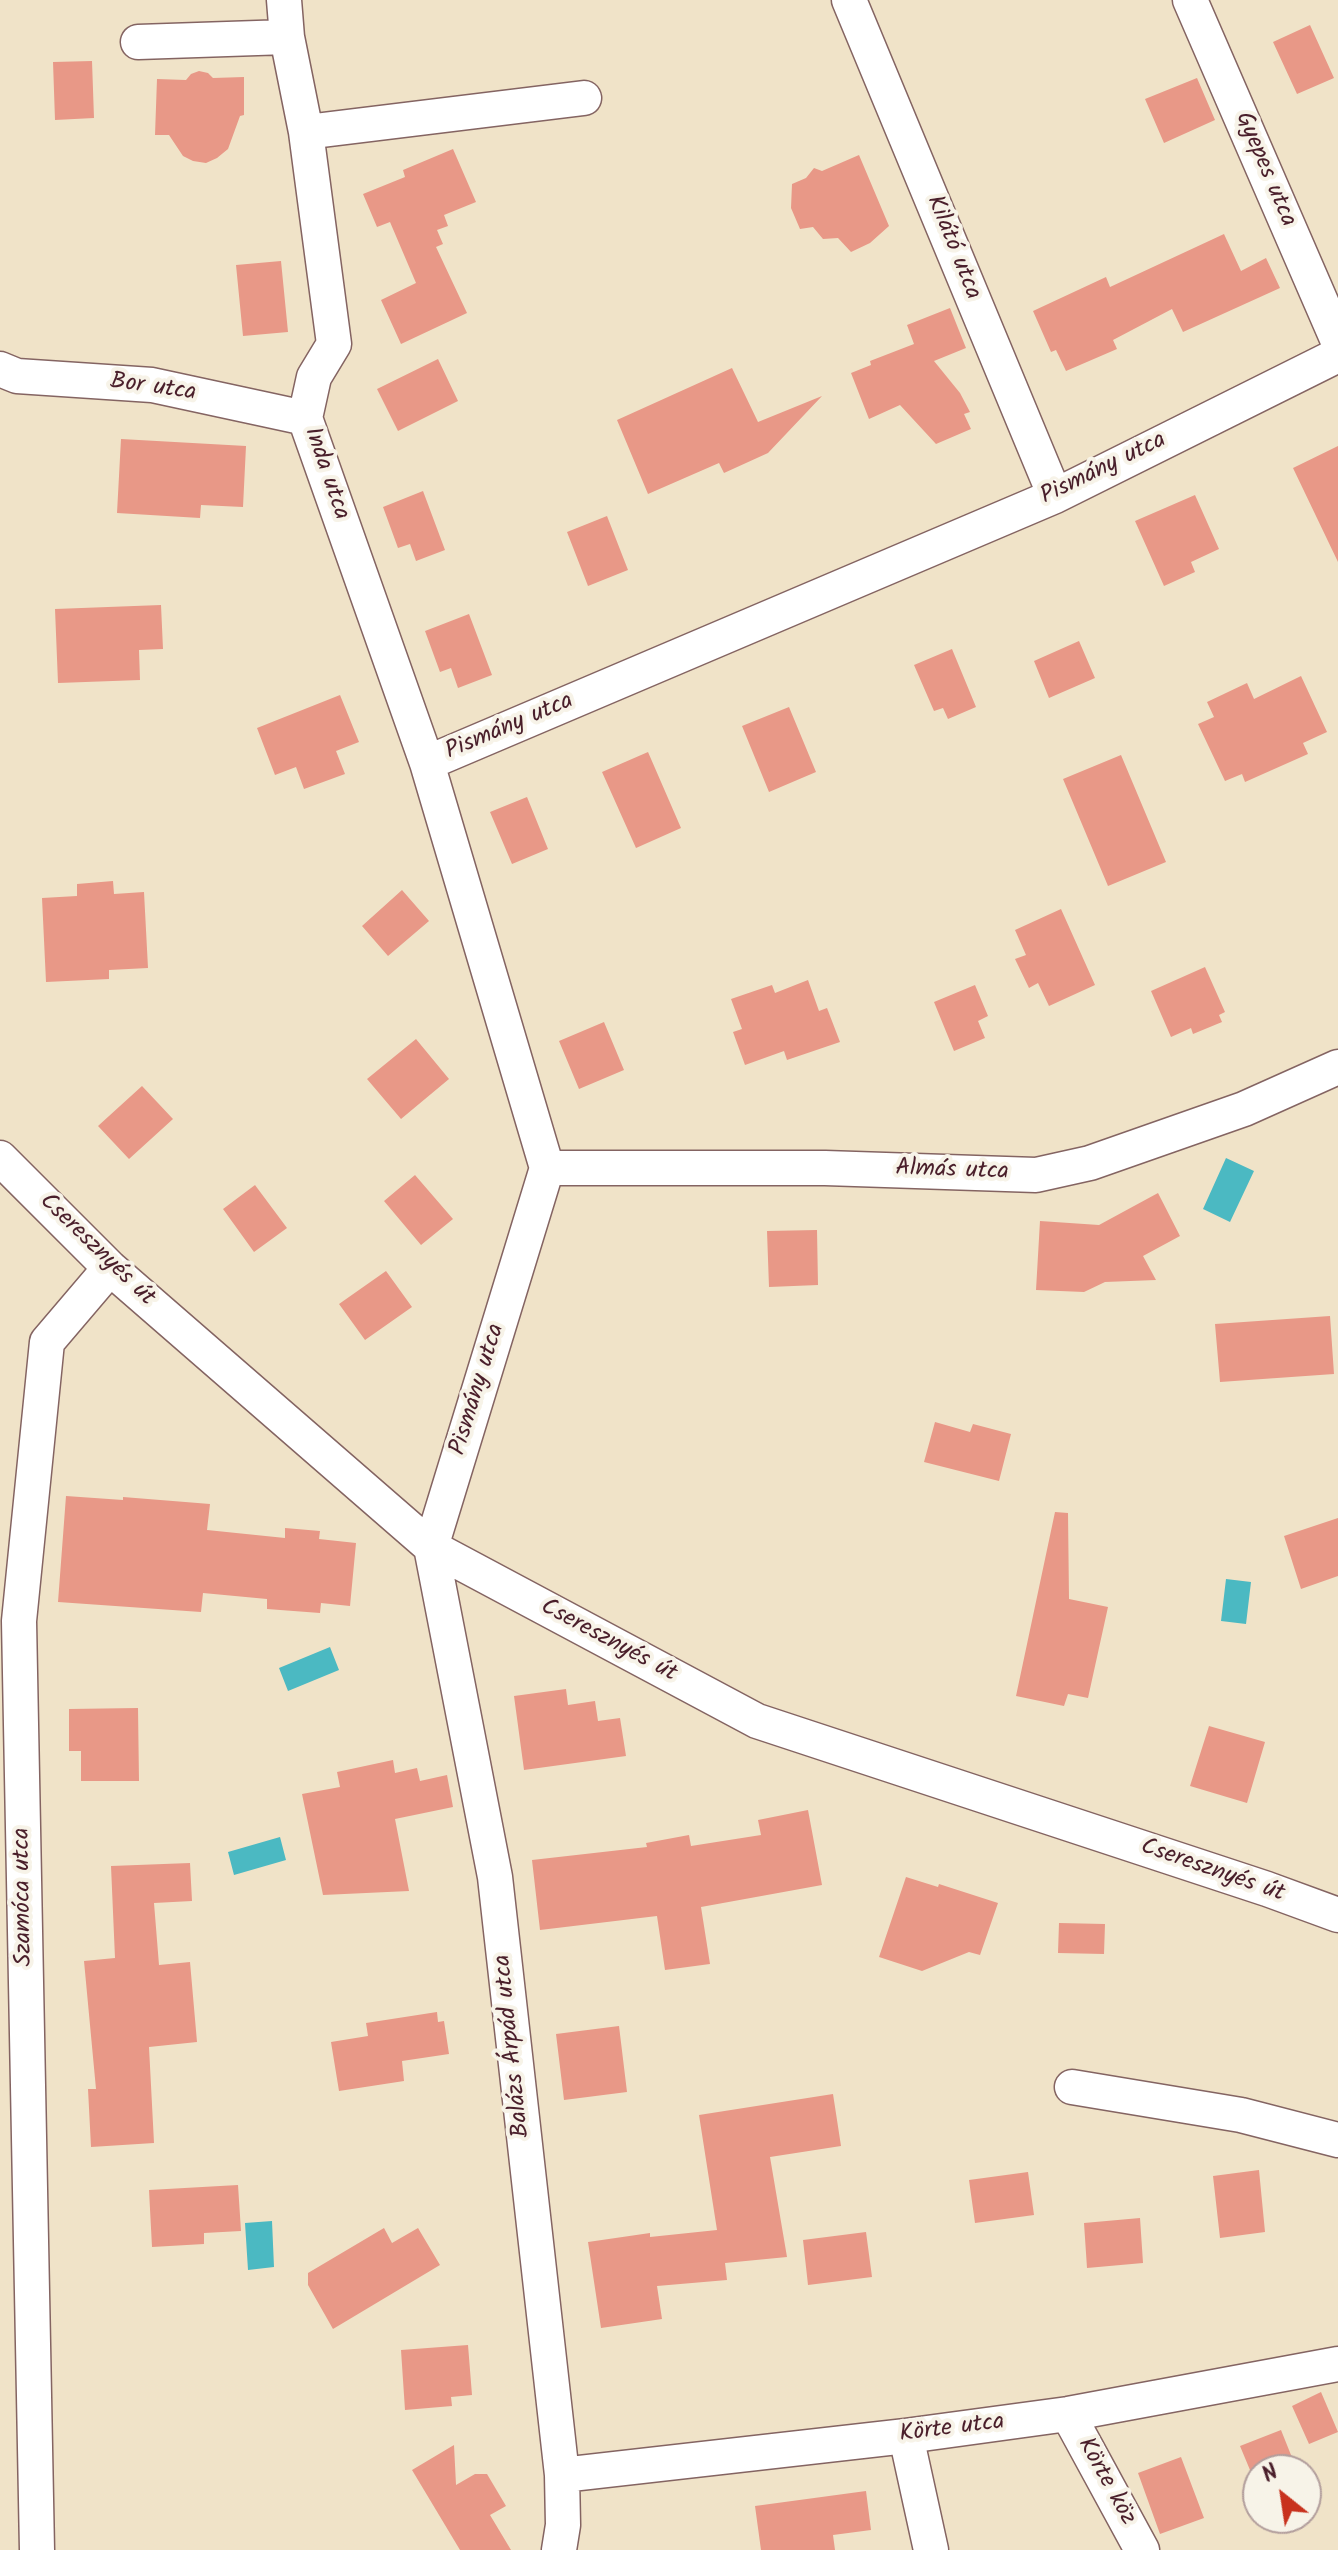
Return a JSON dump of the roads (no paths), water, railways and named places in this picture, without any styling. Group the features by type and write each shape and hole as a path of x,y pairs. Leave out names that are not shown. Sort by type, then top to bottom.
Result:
{"street":[{"name":"Inda utca","path":"284,0 287,37 306,132 334,344 314,377 305,418 427,763"},
{"name":"Kilátó utca","path":"849,0 1055,496"},
{"name":"Gyepes utca","path":"1190,0 1338,341"},
{"path":"138,42 287,37"},
{"path":"306,132 584,98"},
{"name":"Pismány utca","path":"431,1547 547,1168 427,763 1055,496 1338,355"},
{"name":"Bor utca","path":"0,369 17,376 152,385 305,418"},
{"name":"Almás utca","path":"547,1168 825,1168 1036,1175 1090,1163 1244,1109 1338,1067"},
{"name":"Cseresznyés út","path":"0,1158 110,1268 431,1547 757,1721 1338,1915"},
{"name":"Szamóca utca","path":"37,2550 10,1619 47,1342 110,1268"},
{"name":"Balázs Árpád utca","path":"431,1547 495,1877 562,2475 563,2525 559,2550"},
{"path":"1072,2087 1241,2115 1338,2140"},
{"name":"Körte utca","path":"562,2475 906,2436 1068,2414 1338,2364"},
{"name":"Körte köz","path":"1068,2414 1142,2550"},
{"path":"906,2436 931,2550"}],"water":[{"path":"1226,1158 1254,1171 1230,1222 1203,1209"},
{"path":"1226,1579 1251,1582 1246,1624 1221,1621"},
{"path":"330,1647 339,1670 288,1691 279,1668"},
{"path":"280,1837 286,1860 234,1875 228,1852"},
{"path":"272,2221 274,2267 248,2270 245,2223"}]}
